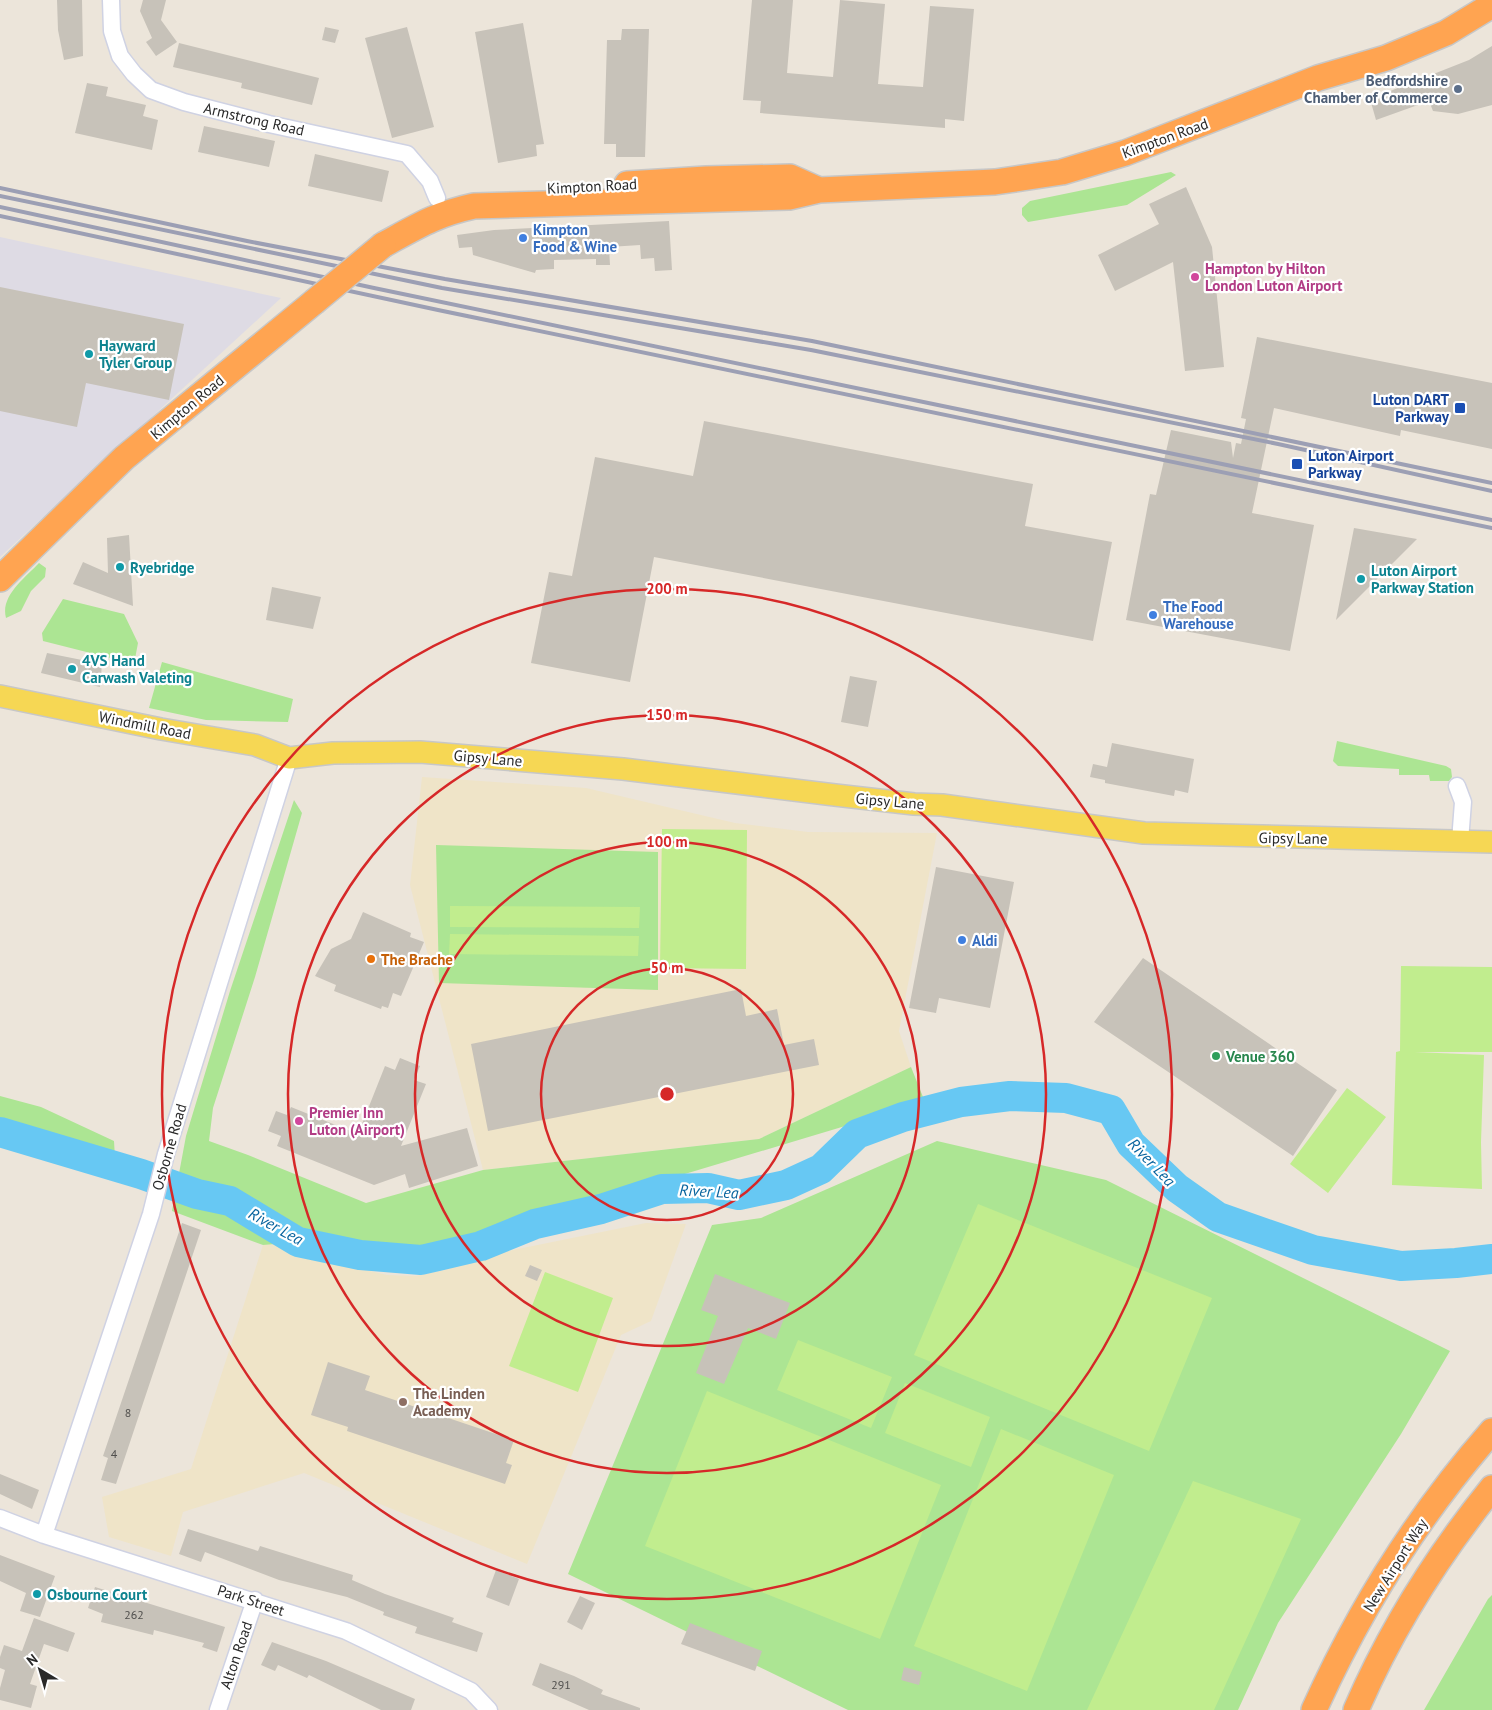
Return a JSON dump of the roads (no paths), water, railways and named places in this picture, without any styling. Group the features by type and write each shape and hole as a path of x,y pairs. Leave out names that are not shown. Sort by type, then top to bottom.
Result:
{"highway":[{"name":"Kimpton Road","path":"0,579 124,458 383,245 424,221 446,212 474,206 789,197 819,190 995,182 1062,172 1125,153 1318,78 1386,58 1446,33 1491,5"},
{"name":"Kimpton Road","path":"383,245 393,226 412,211 437,198 472,192 706,179 790,178 819,190"},
{"name":"New Airport Way","path":"1314,1710 1330,1676 1416,1528 1447,1485 1492,1431"},
{"path":"1356,1710 1368,1682 1417,1594 1439,1559 1492,1488"}],"main road":[{"name":"Windmill Road","path":"0,696 161,730 256,745 289,758"},
{"name":"Gipsy Lane","path":"289,758 333,753 420,752 622,769 864,799 942,805 1144,834 1492,842"}],"street":[{"name":"Armstrong Road","path":"111,0 112,31 120,56 152,90 184,102 269,124 407,154 430,181 437,198"},
{"name":"Osborne Road","path":"44,1535 151,1214 166,1154 289,758"},
{"path":"1457,786 1463,802 1460,841"},
{"name":"Park Street","path":"0,1518 44,1535 254,1600 355,1635 470,1691 489,1710"},
{"name":"Alton Road","path":"218,1710 254,1600"}],"waterway":[{"name":"River Lea","path":"0,1132 141,1174 197,1194 230,1201 298,1242 360,1255 421,1260 481,1246 535,1224 601,1209 662,1189 708,1188 739,1195 786,1185 821,1169 857,1134 903,1117 961,1102 1010,1096 1066,1098 1111,1110 1131,1144 1177,1188 1218,1217 1313,1250 1401,1266 1492,1259"}],"railway":[{"path":"0,188 247,241 445,279 812,341 1492,483"},
{"path":"0,196 442,288 811,350 1278,444 1492,491"},
{"path":"0,207 374,288 1492,520"},
{"path":"0,216 438,310 1492,528"}],"place":[{"name":"Bedfordshire Chamber of Commerce","path":"1458,89"},
{"name":"Kimpton Food & Wine","path":"523,238"},
{"name":"Hampton by Hilton London Luton Airport","path":"1195,277"},
{"name":"Hayward Tyler Group","path":"89,354"},
{"name":"Luton DART Parkway","path":"1460,408"},
{"name":"Luton Airport Parkway","path":"1297,464"},
{"name":"Ryebridge","path":"120,567"},
{"name":"Luton Airport Parkway Station","path":"1361,579"},
{"name":"The Food Warehouse","path":"1153,615"},
{"name":"4VS Hand Carwash Valeting","path":"72,669"},
{"name":"Aldi","path":"962,940"},
{"name":"The Brache","path":"371,959"},
{"name":"Venue 360","path":"1216,1056"},
{"name":"Premier Inn Luton (Airport)","path":"299,1121"},
{"name":"The Linden Academy","path":"403,1402"},
{"name":"Osbourne Court","path":"37,1594"}]}
